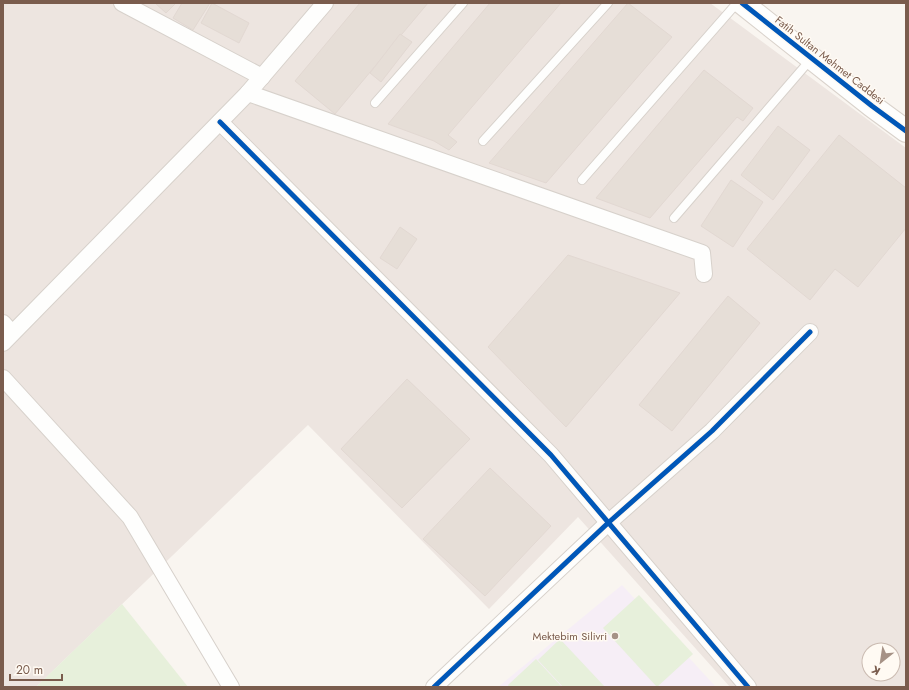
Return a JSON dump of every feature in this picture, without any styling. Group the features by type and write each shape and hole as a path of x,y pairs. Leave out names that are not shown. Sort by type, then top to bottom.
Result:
{"main road":[{"name":"Fatih Sultan Mehmet Caddesi","path":"742,3 872,106 906,131"}],"street":[{"path":"122,3 262,77"},
{"path":"6,333 220,122 248,93 325,3"},
{"path":"248,93 702,253 704,274"},
{"path":"220,122 551,455 748,687"},
{"path":"434,687 608,523 712,431 810,332"},
{"path":"3,378 130,518 231,687"}],"lane":[{"path":"376,103 463,3"},
{"path":"483,141 608,3"},
{"path":"582,180 736,3"},
{"path":"674,218 812,58"}],"shaded area":[{"path":"3,3 710,3 906,148 906,687 730,687 578,517 489,609 308,425 36,687 3,687"},
{"name":"Mektebim Silivri","path":"622,585 716,687 498,687"}],"green space":[{"path":"639,595 693,654 657,687 603,628"},
{"path":"122,604 188,687 36,687"},
{"path":"560,639 605,687 563,687 538,660"},
{"path":"536,659 562,687 509,687 508,685"}],"building":[{"path":"155,3 176,3 166,13"},
{"path":"182,3 210,3 193,30 173,18"},
{"path":"212,3 249,23 239,43 201,23"},
{"path":"360,3 428,3 335,114 295,81"},
{"path":"490,3 561,3 448,135 457,142 449,150 434,141 388,124"},
{"path":"628,3 672,37 546,183 489,163"},
{"path":"400,34 412,42 381,82 370,73"},
{"path":"704,70 753,108 743,121 737,117 650,218 596,198"},
{"path":"778,126 810,150 773,200 741,175"},
{"path":"839,135 906,188 906,228 858,287 835,269 810,300 747,249"},
{"path":"731,180 763,202 733,247 701,226"},
{"path":"400,227 417,239 397,269 380,258"},
{"path":"568,255 680,293 566,427 488,347"},
{"path":"728,296 760,323 672,431 639,405"},
{"path":"407,379 470,439 402,508 341,449"},
{"path":"490,468 551,526 485,596 423,539"}],"cycle path":[{"path":"742,3 872,106 906,131"},
{"path":"220,122 551,455 748,687"},
{"path":"434,687 608,523 712,431 810,332"}],"place":[{"name":"Mektebim Silivri","path":"615,636"}]}
